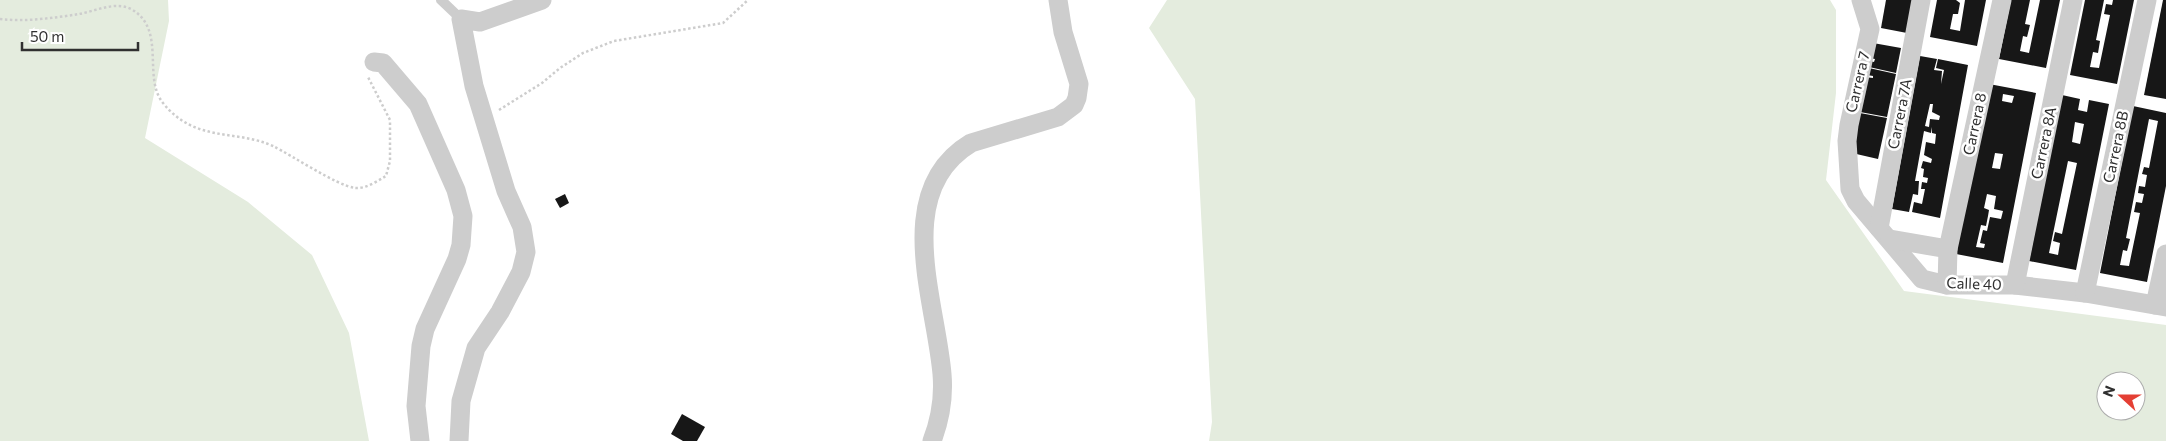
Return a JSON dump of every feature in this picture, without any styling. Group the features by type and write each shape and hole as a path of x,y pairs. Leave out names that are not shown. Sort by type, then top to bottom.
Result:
{"street":[{"path":"460,441 461,401 476,348 500,312 521,272 526,252 522,226 506,191 474,86 462,19 480,22 542,0"},
{"path":"932,441 942,403 942,380 923,249 928,208 940,173 962,149 971,143 1058,118 1074,105 1079,84 1063,32 1058,0"},
{"name":"Carrera 7","path":"1848,164 1848,125 1870,30 1861,0"},
{"name":"Carrera 7A","path":"1885,234 1921,0"},
{"name":"Carrera 8","path":"1947,285 1948,249 2002,0"},
{"name":"Carrera 8A","path":"2014,285 2073,0"},
{"name":"Carrera 8B","path":"2085,293 2146,0"},
{"path":"374,62 383,63 418,104 456,190 463,216 458,259 425,329 421,346 416,406 420,441"},
{"name":"Calle 40","path":"1848,164 1850,189 1856,201 1922,279 1947,285 2014,285 2085,293 2161,306"},
{"path":"1885,234 1948,249"},
{"path":"2161,306 2166,254"}],"lane":[{"path":"441,0 462,19"}],"path":[{"path":"484,117 542,84 560,68 583,54 614,41 684,28 709,27 723,23 748,0"},
{"path":"0,19 48,18 81,14 111,6 130,9 143,20 151,38 154,55 154,81 161,102 177,117 203,131 271,145 334,179 355,188 371,185 386,176 390,161 390,120 366,73 366,64 374,62"}],"shaded area":[{"path":"0,0 168,0 169,21 145,138 248,202 312,255 349,333 369,441 0,441"},
{"path":"1167,0 1830,0 1836,10 1836,93 1826,180 1904,291 2166,325 2166,441 1209,441 1212,422 1195,99 1149,28"}],"building":[{"path":"1886,0 1914,0 1907,33 1881,28"},
{"path":"1937,0 1956,0 1960,3 1958,14 1953,14 1950,29 1960,31 1965,0 1986,0 1977,46 1930,37"},
{"path":"2011,0 2030,0 2025,24 2030,25 2027,37 2023,36 2020,51 2029,53 2040,0 2060,0 2046,68 1999,59"},
{"path":"2085,0 2104,0 2096,40 2100,41 2098,53 2093,52 2090,67 2099,68 2110,15 2104,14 2106,4 2112,5 2113,0 2134,0 2117,84 2070,75"},
{"path":"2163,0 2166,0 2166,99 2144,95"},
{"path":"1873,43 1901,48 1896,73 1869,67 1870,61 1874,62 1875,59 1870,58"},
{"path":"1920,56 1937,59 1934,70 1942,71 1941,84 1944,70 1936,68 1938,59 1968,65 1940,218 1912,212 1914,202 1922,204 1925,189 1921,189 1922,182 1927,183 1928,178 1923,177 1924,169 1921,168 1923,161 1931,163 1932,159 1924,155 1926,142 1935,144 1936,134 1932,133 1932,127 1931,133 1924,131 1915,181 1919,181 1918,195 1913,194 1909,212 1892,209","holes":["1930,104 1933,104 1932,112 1940,116 1939,120 1930,119 1929,127 1925,126"]},
{"path":"1869,68 1896,74 1887,117 1860,112 1865,77 1873,78 1873,76 1867,75"},
{"path":"1989,84 2036,93 2003,263 1956,254","holes":["2003,94 2014,96 2012,103 2002,101","1995,153 2003,154 2000,169 1992,168","1987,194 1996,196 1994,209 2003,211 2001,219 1990,217 1987,231 1983,230 1980,243 1985,244 1984,248 1976,247 1981,225 1986,226 1989,210 1984,208"]},
{"path":"2062,95 2080,99 2078,110 2087,112 2089,100 2109,104 2076,270 2029,261","holes":["2075,122 2084,124 2080,144 2072,142","2068,161 2077,163 2062,234 2055,232 2053,241 2060,243 2058,255 2049,253"]},
{"path":"2133,106 2166,113 2166,186 2147,282 2100,273","holes":["2149,119 2158,121 2149,168 2144,167 2142,174 2147,175 2145,187 2139,186 2138,193 2144,194 2142,203 2136,202 2134,212 2140,213 2129,266 2120,265 2123,250 2127,251 2130,239 2126,238"]},
{"path":"1860,113 1887,118 1878,159 1852,153"},
{"path":"565,194 569,203 560,208 555,199"},
{"path":"682,414 705,427 697,441 683,441 671,434"}]}
